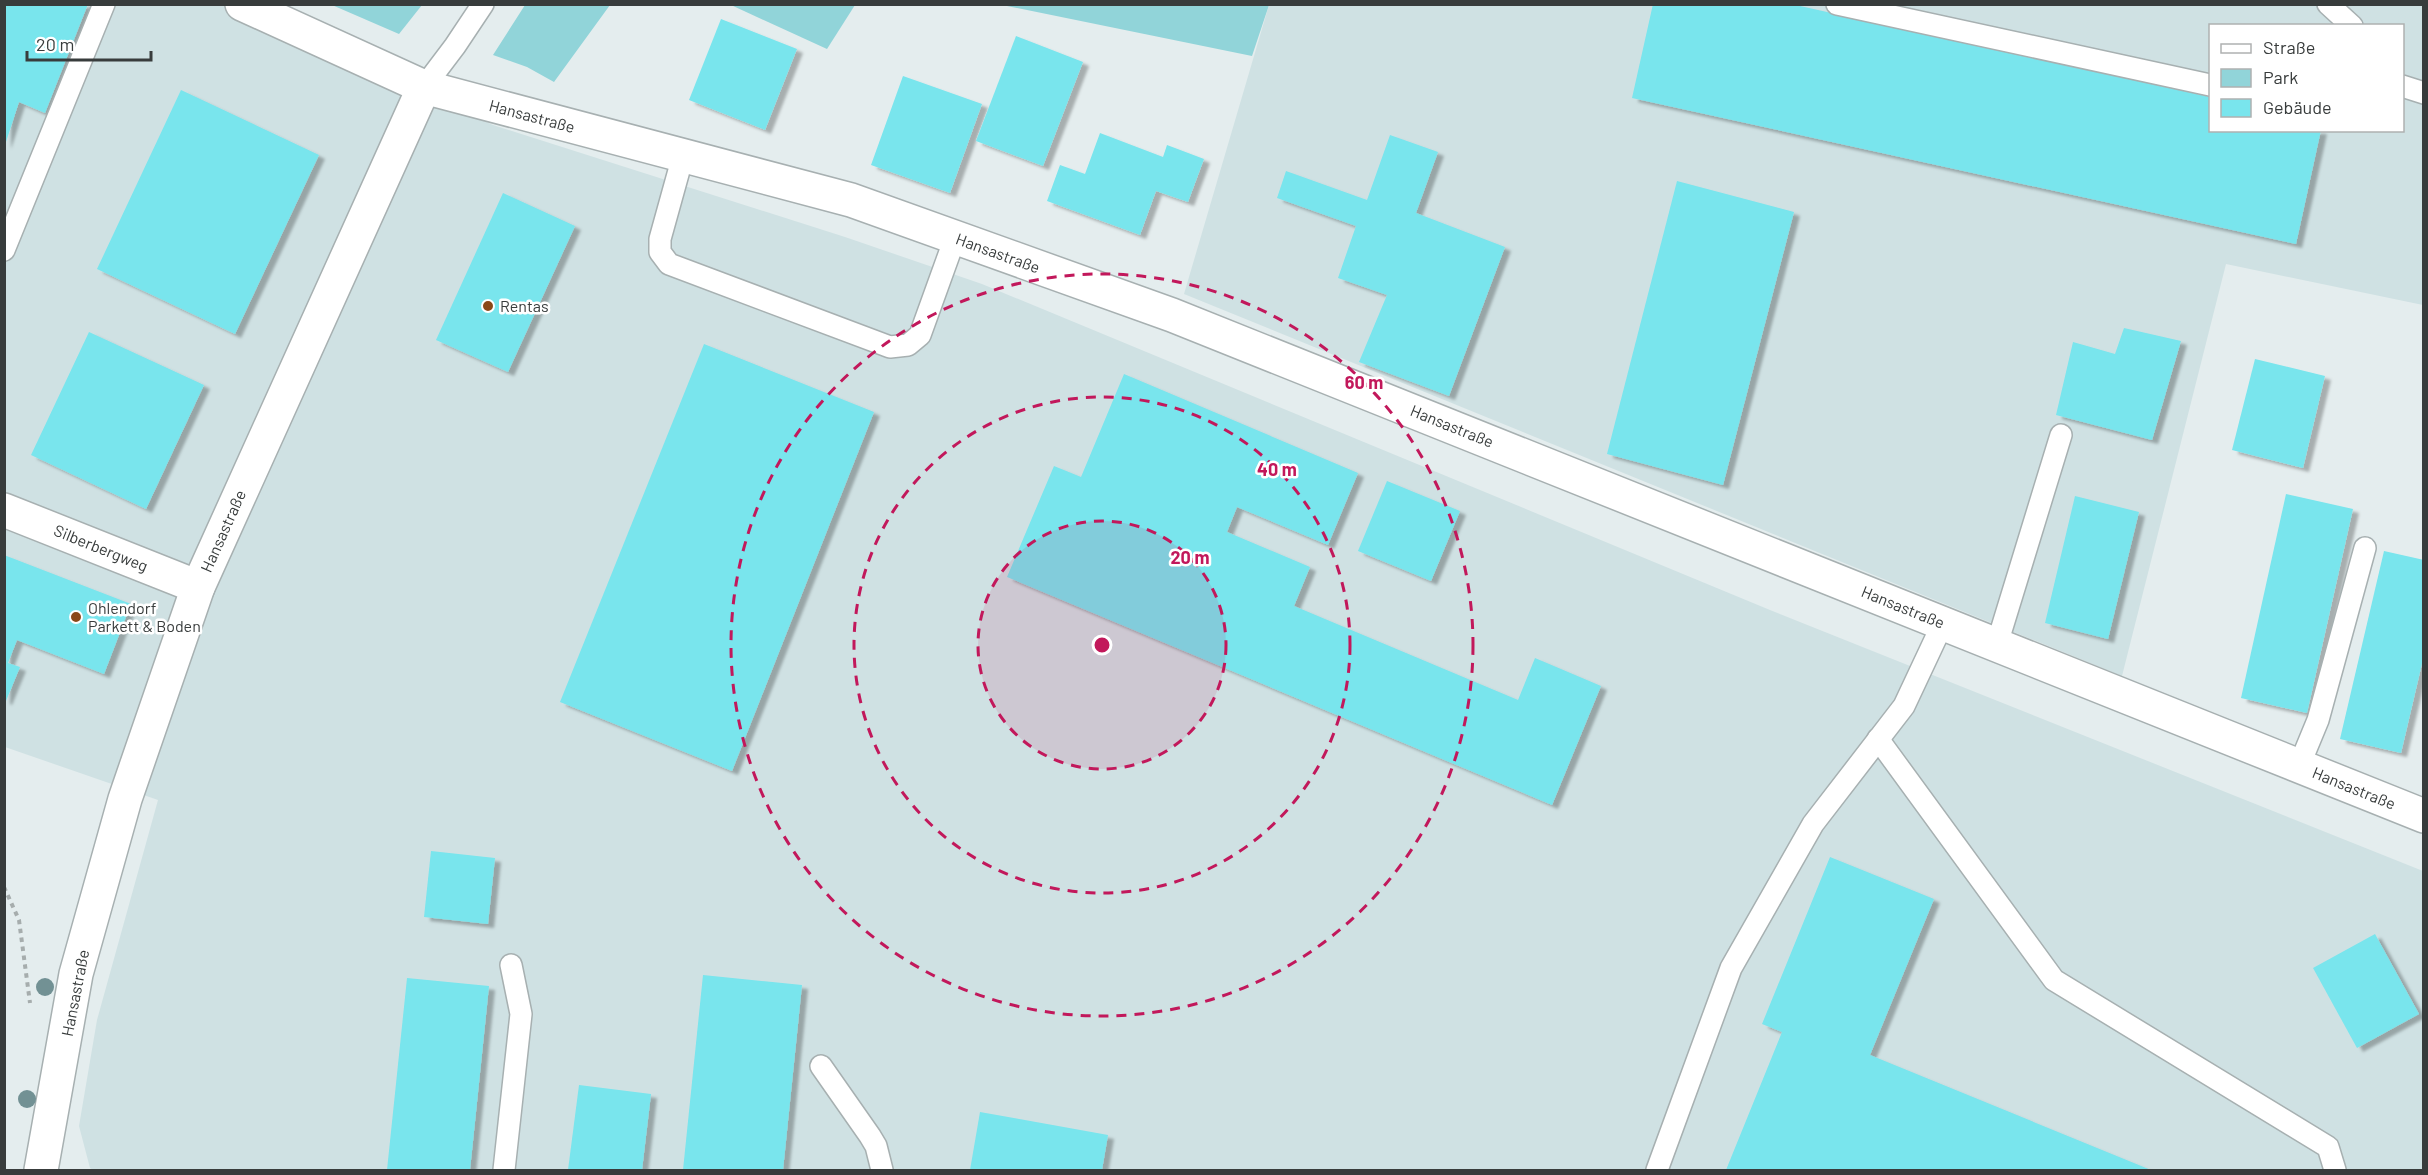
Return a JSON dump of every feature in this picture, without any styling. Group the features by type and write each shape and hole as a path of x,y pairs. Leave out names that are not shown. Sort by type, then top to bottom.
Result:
{"street":[{"name":"Hansastraße","path":"242,4 424,87 851,200 1172,315 2424,816"},
{"name":"Hansastraße","path":"41,1170 76,974 125,799 198,587 424,87"},
{"name":"Silberbergweg","path":"4,510 198,587"}],"lane":[{"path":"4,250 104,4"},
{"path":"424,87 483,4"},
{"path":"1837,4 2209,84"},
{"path":"2328,4 2350,24"},
{"path":"2404,86 2424,93"},
{"path":"683,156 660,239 660,252 669,264 890,347 908,345 920,335 955,238"},
{"path":"1997,644 2061,435"},
{"path":"2299,766 2318,720 2365,548"},
{"path":"1657,1170 1731,968 1813,824 1904,706 1943,622"},
{"path":"1878,739 2054,980 2328,1148 2335,1170"},
{"path":"504,1170 521,1014 511,965"},
{"path":"821,1066 876,1146 882,1170"}],"path":[{"path":"4,887 19,920 30,1001 35,1011"}],"shaded area":[{"path":"5,5 225,5 493,125 845,237 982,284 1770,610 2423,871 2423,1170 93,1170 90,1168 79,1126 97,1020 158,800 5,747"},
{"path":"1269,5 2423,5 2423,305 2226,264 2122,676 1184,294"}],"green space":[{"path":"855,4 827,49 731,5"},
{"path":"1269,4 1252,56 1002,5"},
{"path":"332,5 422,5 399,34"},
{"path":"525,5 610,5 554,82 527,67 493,55"}],"building":[{"path":"4,4 88,4 45,113 19,102 5,145"},
{"path":"1653,4 1791,4 2209,97 2209,132 2321,132 2296,244 1632,98"},
{"path":"721,19 797,49 765,130 689,100"},
{"path":"1016,36 1083,62 1043,166 976,141"},
{"path":"903,76 982,104 950,193 871,165"},
{"path":"181,90 319,155 235,334 97,269"},
{"path":"1100,133 1163,157 1167,145 1204,159 1188,202 1156,191 1140,235 1047,201 1060,165 1085,174"},
{"path":"1390,135 1438,152 1416,213 1505,247 1449,396 1359,362 1387,295 1338,278 1356,226 1277,198 1286,171 1367,200"},
{"path":"1677,181 1794,212 1723,485 1607,454"},
{"path":"503,193 575,226 508,372 436,340"},
{"path":"2124,328 2181,341 2152,440 2056,415 2073,342 2115,354"},
{"path":"89,332 204,385 146,509 31,455"},
{"path":"704,344 874,412 732,771 560,702"},
{"path":"2255,359 2325,376 2303,468 2232,450"},
{"path":"1124,374 1358,473 1328,545 1237,507 1227,532 1310,567 1294,606 1518,700 1535,658 1601,686 1552,805 1007,577 1054,466 1081,477"},
{"path":"1387,481 1460,511 1431,581 1358,551"},
{"path":"2286,494 2353,509 2307,713 2241,698"},
{"path":"2075,496 2139,512 2108,639 2045,623"},
{"path":"2384,551 2424,560 2424,655 2401,753 2340,739"},
{"name":"Ohlendorf Parkett & Boden","path":"4,555 131,604 104,674 17,640 8,663 20,667 6,701 4,700"},
{"path":"431,851 495,858 488,924 424,917"},
{"path":"1830,857 1934,899 1870,1055 2151,1170 1726,1170 1782,1032 1762,1024"},
{"path":"2375,934 2419,1014 2357,1048 2313,968"},
{"path":"703,975 802,985 783,1170 683,1170"},
{"path":"407,978 489,986 470,1170 387,1170"},
{"path":"579,1085 651,1094 642,1170 568,1170"},
{"path":"980,1112 1108,1135 1102,1170 970,1170"}],"place":[{"name":"Rentas","path":"488,306"},
{"name":"Ohlendorf Parkett & Boden","path":"76,617"}]}
